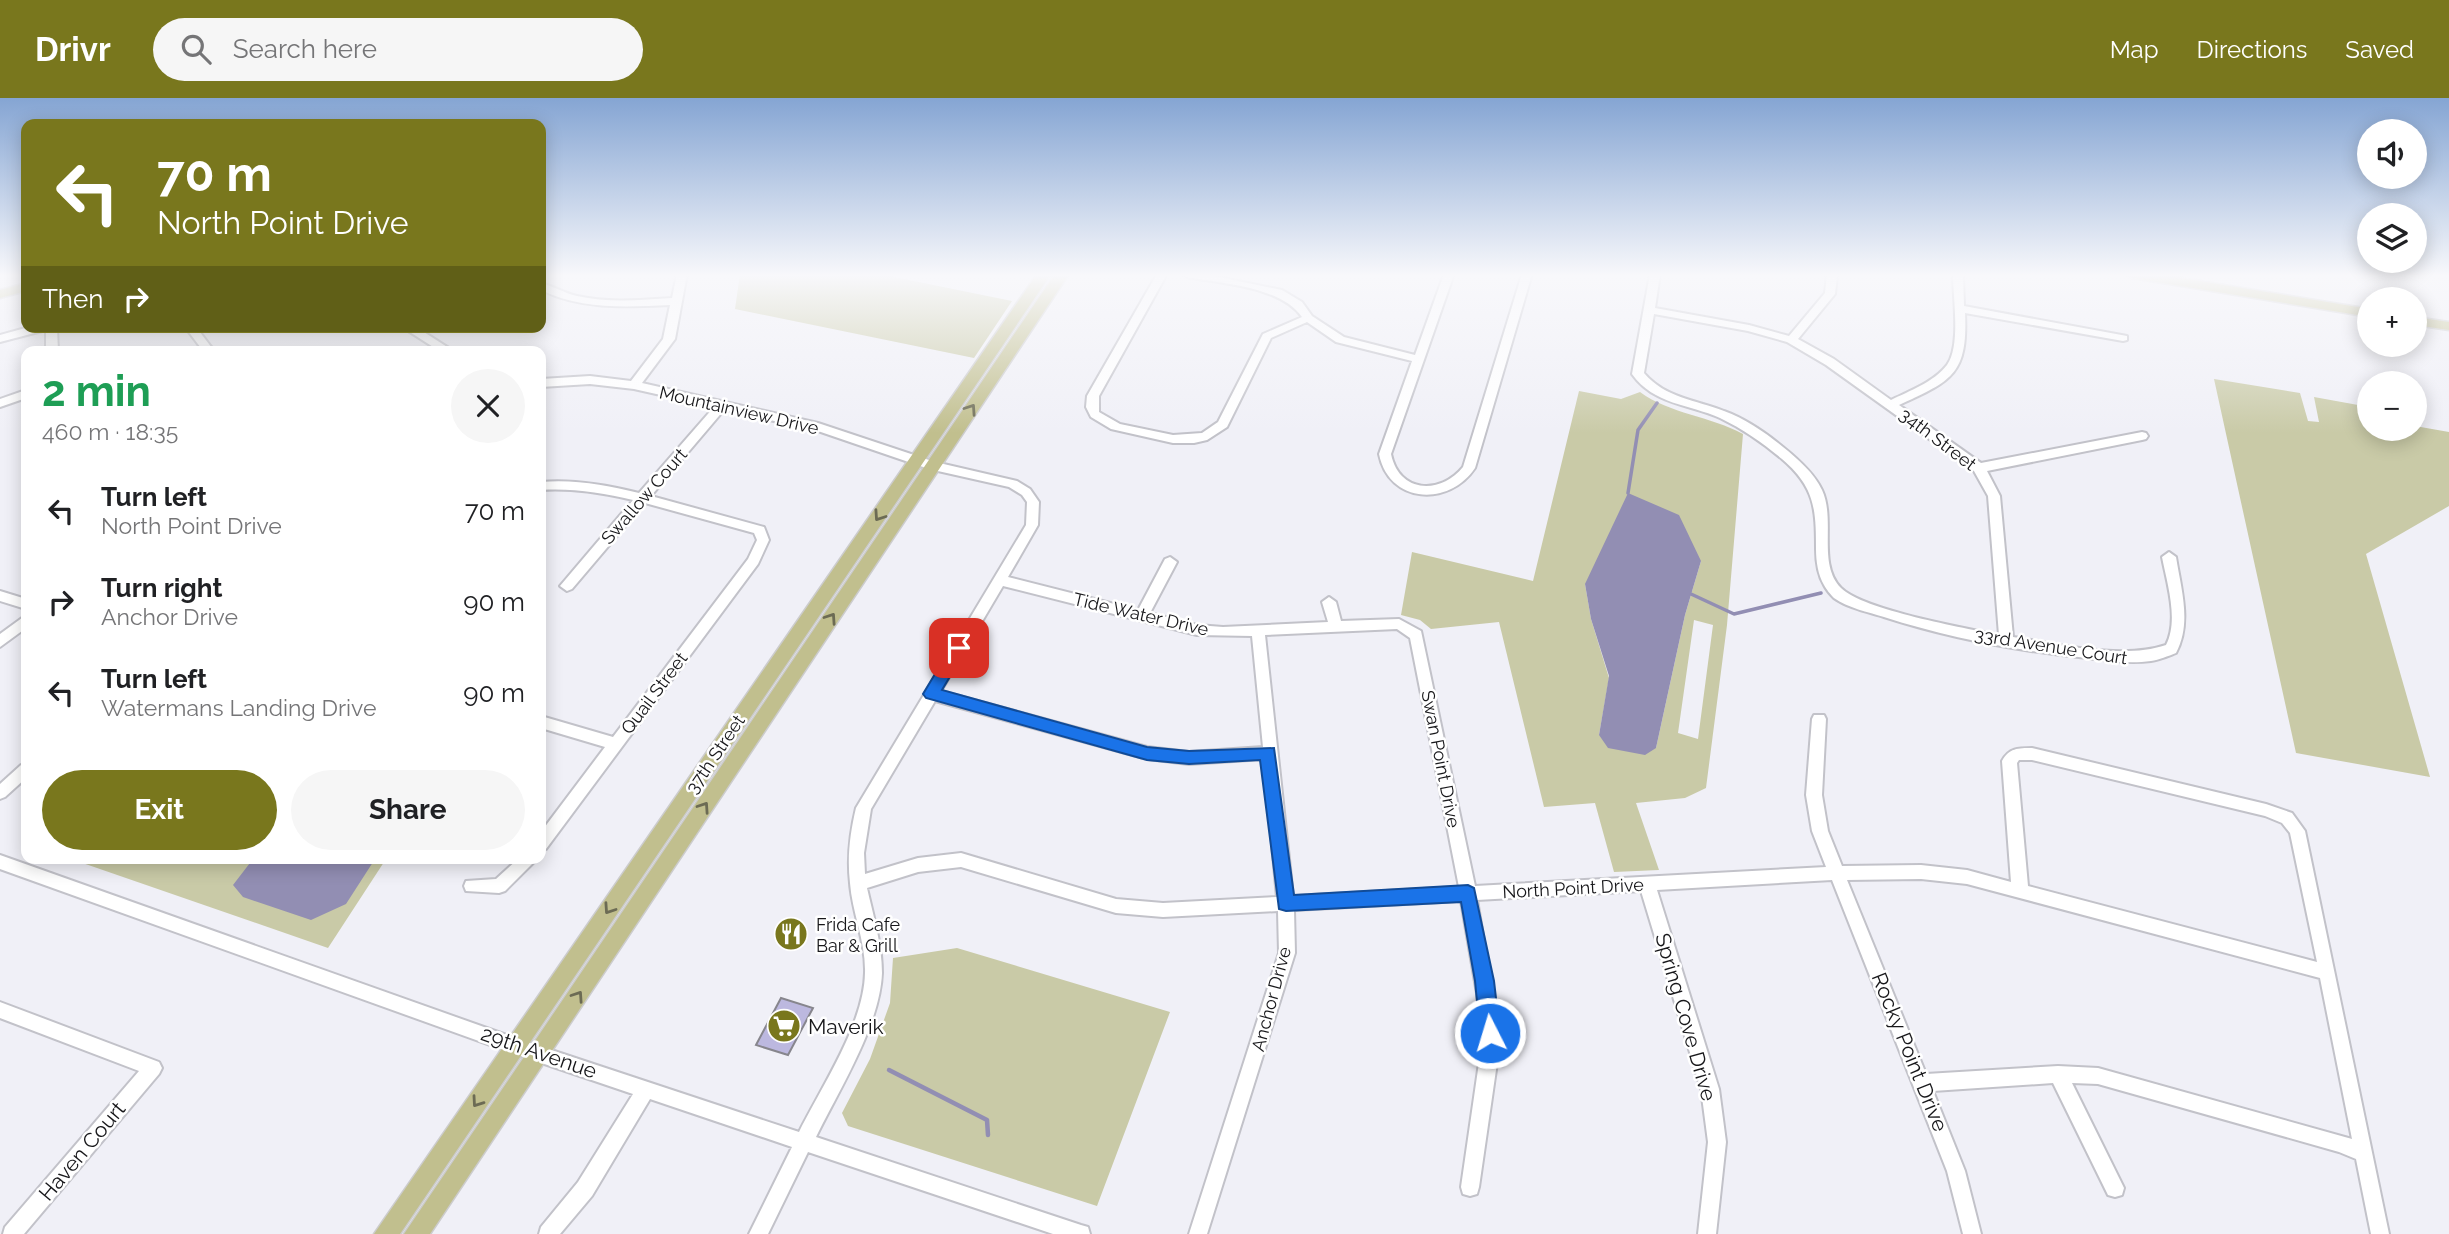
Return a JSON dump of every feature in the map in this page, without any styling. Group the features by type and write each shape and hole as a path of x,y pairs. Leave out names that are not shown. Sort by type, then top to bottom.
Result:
{"main road":[{"name":"37th Street","path":"416,1234 540,1053 925,463 1011,327"},
{"name":"37th Street","path":"386,1234 515,1046 1024,327"}],"street":[{"path":"634,385 664,349 670,327"},
{"path":"1132,327 1093,396 1091,408 1096,416 1116,426 1188,440 1212,433 1223,424 1267,336 1287,327"},
{"path":"1322,327 1351,345 1418,359"},
{"path":"1430,327 1385,454 1385,465 1398,481 1434,491 1455,485 1469,468 1511,327"},
{"name":"33rd Avenue Court","path":"1645,327 1638,374 1653,391 1723,415 1745,426 1805,474 1813,485 1824,517 1822,568 1839,595 1871,611 2006,641 2125,658 2160,657 2170,651 2179,635 2169,557"},
{"path":"1743,327 1791,340 1830,362 1891,404"},
{"path":"1791,340 1802,327"},
{"name":"34th Street","path":"1958,327 1959,349 1954,368 1939,382 1891,404 1979,468 1994,496 2006,641"},
{"path":"2063,327 2123,338"},
{"path":"0,339 23,333"},
{"path":"417,333 440,346"},
{"name":"Mountainview Drive","path":"546,383 590,380 634,385 818,427 861,444 925,463 1013,484 1026,492 1033,502 1032,525 999,580"},
{"path":"0,403 21,396"},
{"name":"Swallow Court","path":"567,586 721,406"},
{"path":"1979,468 2142,436"},
{"path":"546,485 557,482 576,484 640,500"},
{"name":"Quail Street","path":"546,837 753,561 763,540 759,530 640,500"},
{"path":"1141,617 1170,562"},
{"path":"758,1234 859,1033 872,990 873,962 857,884 857,834 864,808 999,580"},
{"name":"Tide Water Drive","path":"999,580 1197,630 1399,624 1409,628"},
{"path":"0,596 21,602"},
{"path":"1329,602 1336,626"},
{"path":"0,642 21,624"},
{"name":"Swan Point Drive","path":"1409,628 1416,635 1485,981 1490,1049 1470,1187"},
{"name":"Anchor Drive","path":"1198,1234 1287,953 1286,903 1268,753 1258,630"},
{"path":"931,694 1147,754 1189,758 1268,753"},
{"name":"Rocky Point Drive","path":"1819,719 1815,811 1956,1171 1972,1234"},
{"path":"546,723 615,744"},
{"path":"2020,890 2009,761 2016,754 2032,754 2266,810 2287,818 2297,831 2380,1234"},
{"path":"0,793 21,774"},
{"name":"North Point Drive","path":"857,884 918,865 944,859 961,860 1116,906 1163,910 1838,873 1922,872 1967,877 2020,890 2327,972"},
{"name":"29th Avenue","path":"0,862 515,1046 1081,1234"},
{"path":"472,886 499,886 523,864"},
{"name":"Spring Cove Drive","path":"1647,884 1710,1089 1717,1142 1707,1234"},
{"name":"Haven Court","path":"0,1010 153,1068 12,1234"},
{"path":"2058,1074 2115,1188"},
{"path":"1923,1083 2082,1074 2126,1083 2339,1143 2365,1154"},
{"path":"548,1234 585,1189 646,1088"}],"green space":[{"path":"823,327 995,327 974,358"},
{"path":"2214,379 2300,393 2308,421 2319,422 2314,397 2357,405 2357,441 2427,441 2427,428 2449,432 2449,506 2366,554 2430,777 2296,753"},
{"path":"1579,391 1621,399 1640,392 1664,405 1743,434 1727,625 1706,788 1685,798 1636,803 1659,870 1614,872 1595,803 1544,807 1499,622 1431,629 1420,620 1401,615 1412,552 1533,581","holes":["1701,561 1685,615 1656,748 1599,735 1609,678 1591,619 1585,584","1694,620 1713,625 1698,739 1678,733"]},
{"path":"85,864 383,864 328,948"},
{"path":"957,948 1170,1012 1097,1206 848,1126 842,1113 870,1059 890,1003 893,958"}],"shaded area":[{"path":"1628,493 1679,515 1701,561 1685,615 1656,748 1645,755 1608,748 1599,735 1609,676 1591,619 1585,584"},
{"path":"249,864 372,864 346,904 311,920 243,897 233,885"}],"building":[{"name":"Maverik","path":"781,998 813,1008 788,1055 756,1045"}],"waterway":[{"path":"1628,493 1638,430 1657,403"},
{"path":"1691,594 1734,614 1821,593"},
{"path":"889,1070 987,1120 988,1135"}],"place":[{"name":"Frida Cafe Bar & Grill","path":"791,934"},
{"name":"Maverik","path":"784,1026"}],"route":[{"path":"959,648 931,694 1147,754 1189,758 1268,753 1286,903 1468,893 1485,981 1490,1033"}]}
